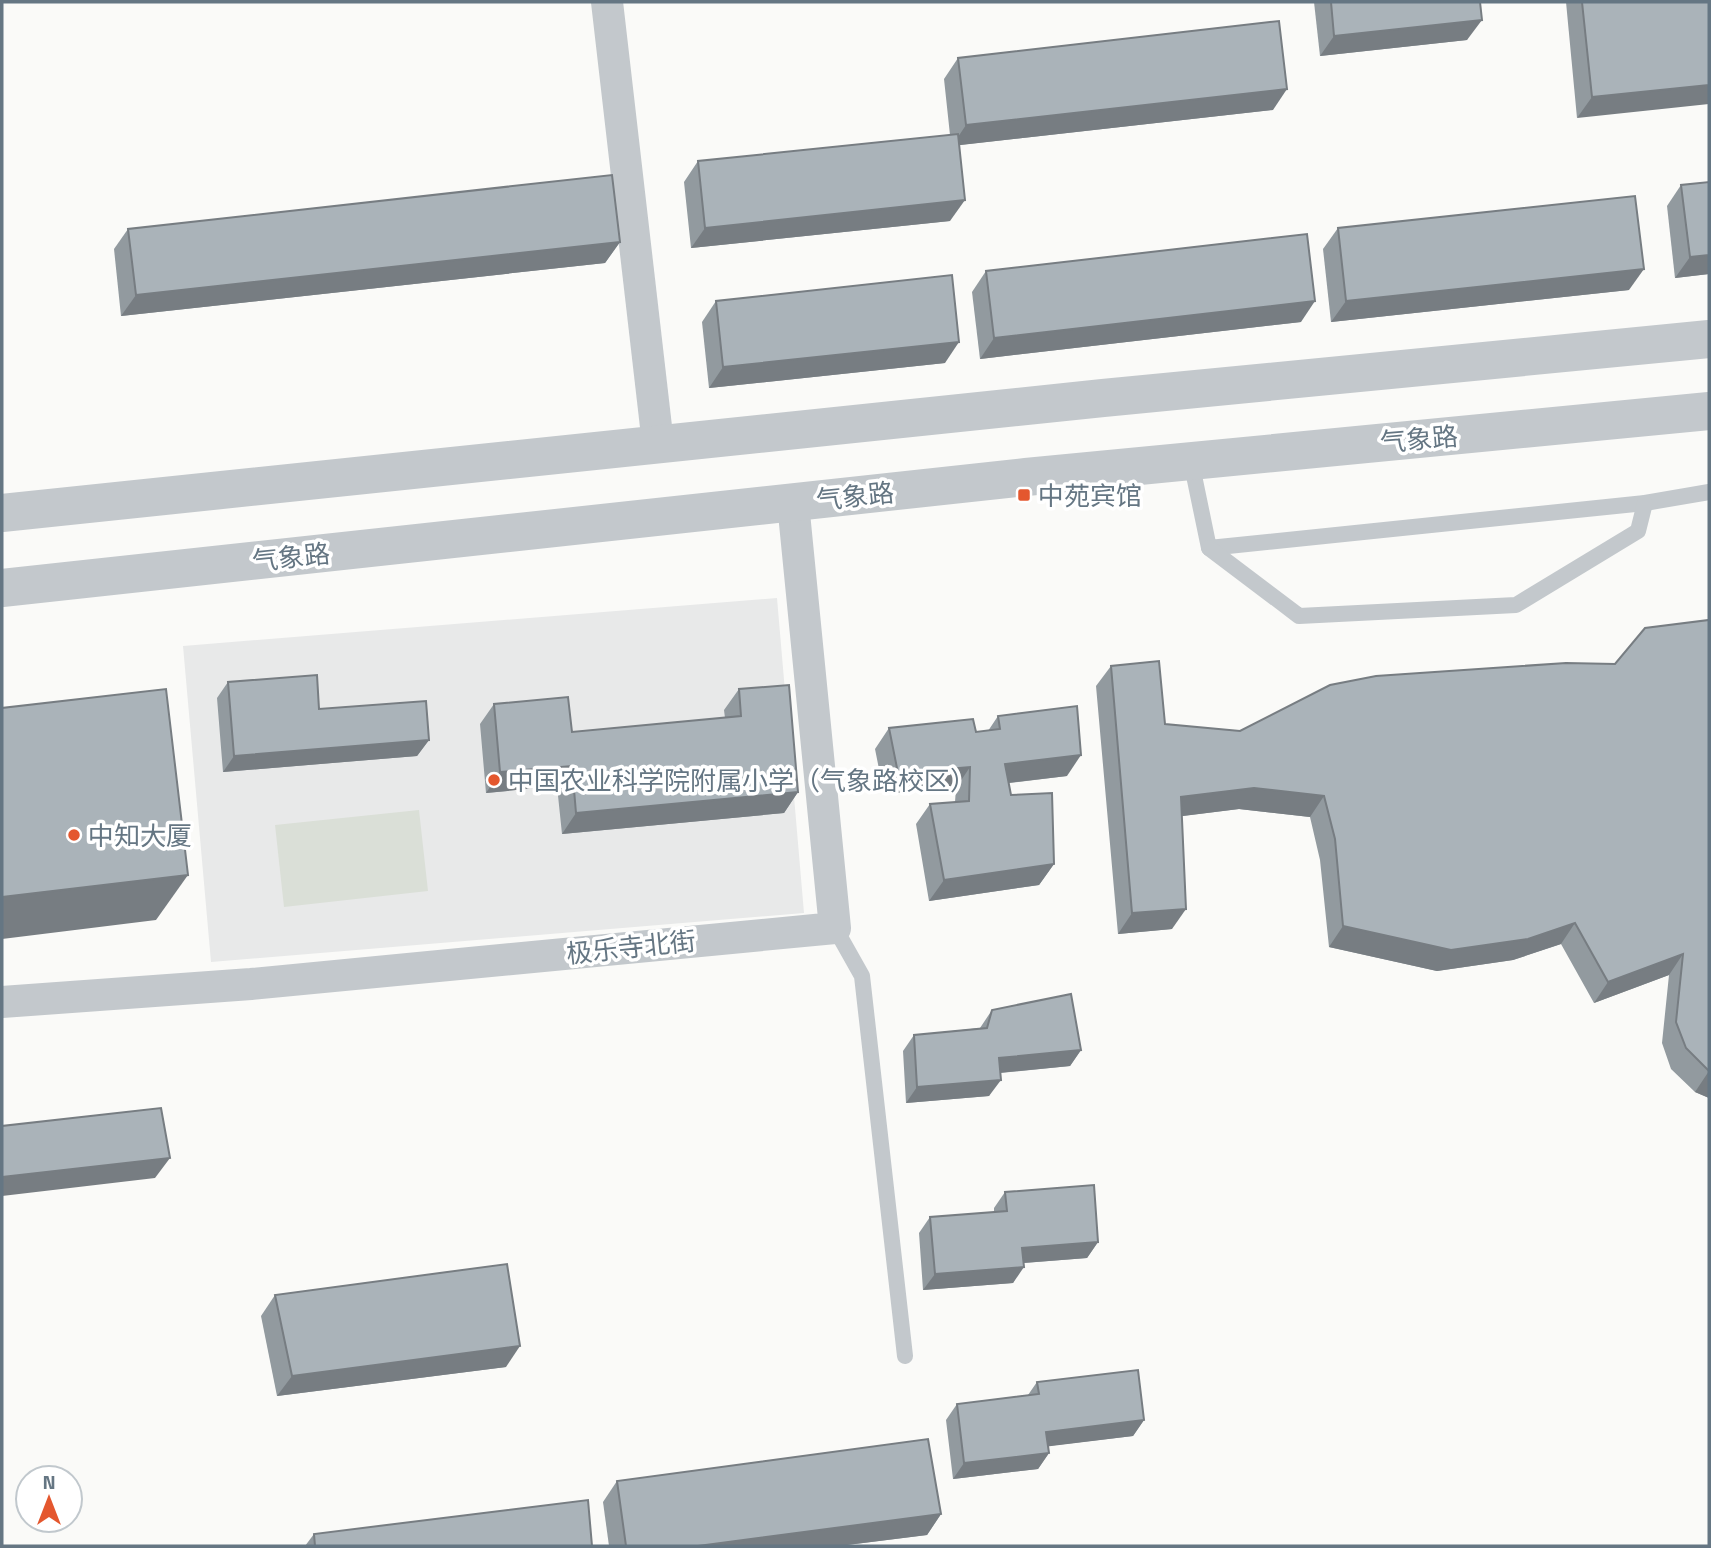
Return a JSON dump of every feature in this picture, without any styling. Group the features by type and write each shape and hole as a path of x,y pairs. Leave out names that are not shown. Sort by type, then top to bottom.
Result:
{"street":[{"path":"607,2 658,444"},
{"path":"2,513 1117,396 1709,339"},
{"name":"气象路","path":"2,588 1191,461 1709,411"},
{"path":"793,503 835,928"},
{"name":"极乐寺北街","path":"2,1002 251,984 835,928"}],"lane":[{"path":"1191,461 1209,548 1299,617 1516,605 1638,531 1645,503"},
{"path":"1209,548 1645,503 1709,492"},
{"path":"835,928 862,976 905,1356"}],"shaded area":[{"name":"中国农业科学院附属小学（气象路校区）","path":"777,598 804,913 211,962 183,646"},
{"path":"419,810 428,891 284,907 275,825"}],"building":[{"path":"1331,2 1480,2 1482,20 1334,36"},
{"path":"1582,2 1709,2 1709,85 1592,97"},
{"path":"1279,21 1287,89 966,125 958,58"},
{"path":"958,134 965,200 705,228 698,161"},
{"path":"612,175 620,242 136,295 128,229"},
{"path":"1709,182 1709,255 1690,257 1681,185"},
{"path":"1635,196 1644,269 1346,301 1338,228"},
{"path":"1307,234 1315,301 994,338 986,271"},
{"path":"952,275 959,342 723,367 716,301"},
{"path":"1709,620 1709,1071 1686,1048 1676,1022 1683,954 1608,982 1575,923 1528,939 1451,950 1343,926 1335,839 1324,796 1254,788 1181,797 1186,909 1132,913 1111,666 1159,661 1165,724 1240,731 1330,685 1376,676 1566,663 1615,664 1645,628"},
{"path":"317,675 319,709 426,701 429,740 234,756 228,682"},
{"path":"789,685 798,792 576,813 572,766 500,772 494,704 568,697 572,732 741,716 739,689"},
{"name":"中知大厦","path":"166,689 188,875 2,897 2,708"},
{"path":"1077,706 1081,755 1005,764 1011,795 1052,793 1054,864 944,880 930,804 969,801 970,767 898,773 889,728 973,719 976,732 1000,729 998,716"},
{"path":"1071,994 1081,1050 999,1058 1001,1080 917,1087 914,1035 987,1028 992,1010"},
{"path":"161,1108 170,1158 2,1177 2,1126"},
{"path":"1094,1185 1098,1242 1022,1248 1024,1267 935,1274 930,1217 1007,1211 1005,1192"},
{"path":"507,1264 520,1346 292,1376 275,1295"},
{"path":"1138,1370 1144,1420 1046,1432 1049,1453 964,1463 957,1404 1039,1394 1037,1382"},
{"path":"928,1439 941,1514 698,1546 626,1546 617,1481"},
{"path":"588,1500 592,1546 315,1546 314,1534"}],"place":[{"name":"中苑宾馆","path":"1024,495"},
{"name":"中国农业科学院附属小学（气象路校区）","path":"494,780"},
{"name":"中知大厦","path":"74,835"}]}
